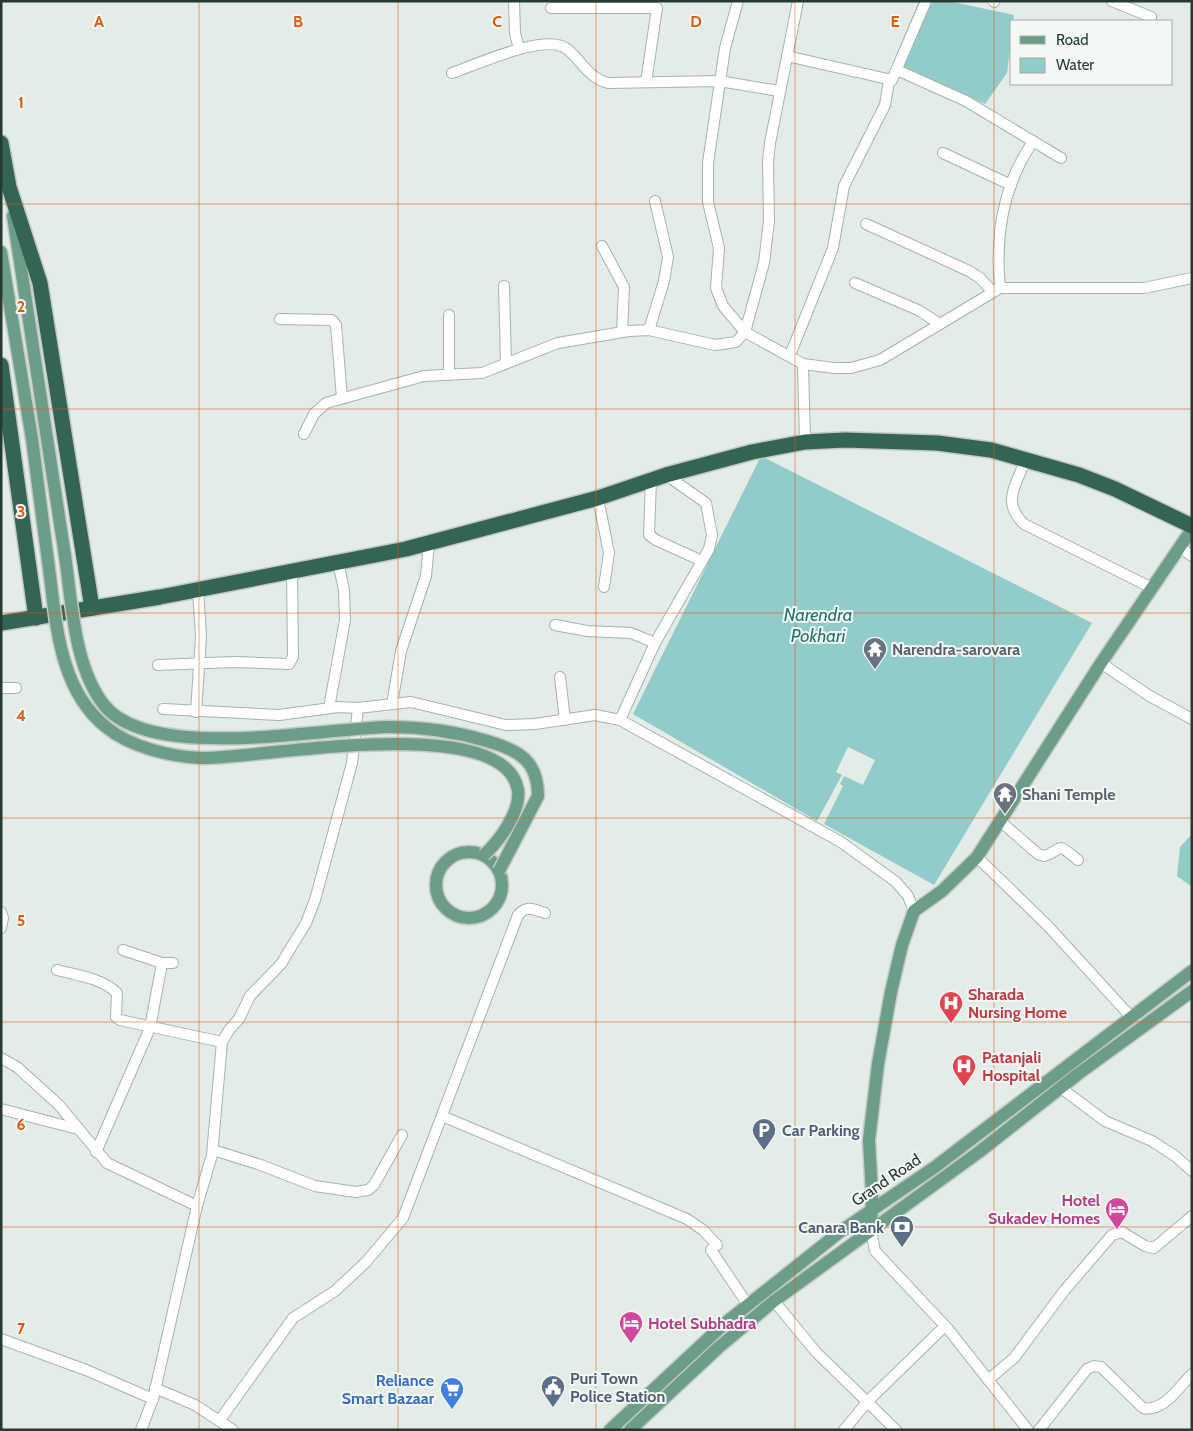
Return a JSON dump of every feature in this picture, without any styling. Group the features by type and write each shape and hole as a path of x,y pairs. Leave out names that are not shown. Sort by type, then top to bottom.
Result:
{"highway":[{"path":"1,143 8,187 40,283 92,608"},
{"path":"1,364 36,618"},
{"path":"1,623 198,590 428,543 598,498 666,475 752,452 805,442 845,440 937,444 991,450 1079,475 1115,489 1192,528"}],"main road":[{"path":"8,187 65,556 86,671 105,706 131,726 165,735 191,739 243,738 392,727 458,733 508,747 523,756 534,770 538,783 538,796 498,870"},
{"path":"1,252 32,439 62,653 69,675 80,698 105,727 121,737 169,753 200,758 251,756 335,746 396,743 433,746 494,759 515,777 518,793 517,805 507,825 484,855"},
{"path":"871,1230 869,1140 878,1064 902,945 914,911 942,890 977,857 1101,663 1192,528"},
{"path":"468,852 484,855 496,864 498,870 502,888 497,902 490,910 470,917 460,916 447,910 436,896 434,881 438,869 452,857 468,852"},
{"name":"Grand Road","path":"610,1430 677,1366 748,1305 871,1209 935,1167 1192,972"},
{"name":"Grand Road","path":"630,1430 719,1347 774,1301 979,1152 1061,1088 1192,991"}],"street":[{"path":"514,1 515,33 519,49"},
{"path":"738,1 725,48 719,81 708,183 708,202 719,248 716,288 723,306 745,332 790,355 803,366 834,368 866,365 880,360 996,289 1144,288 1192,278"},
{"path":"304,434 318,408 342,398 408,380 449,375 474,375 558,343 622,332 649,330 715,345 736,342 745,332 759,286 767,244 769,221 768,162 779,91 798,1"},
{"path":"787,56 840,66 888,81 895,77 926,1"},
{"path":"1112,1 1151,17"},
{"path":"551,8 657,8 646,82"},
{"path":"452,73 519,49 546,44 560,45 571,53 588,73 600,81 719,81 779,91"},
{"path":"897,70 966,101 1032,143 1061,158"},
{"path":"790,355 834,248 844,186 885,105 888,81"},
{"path":"996,289 998,245 1010,185 1020,160 1032,143"},
{"path":"943,153 1010,185"},
{"path":"649,330 664,281 668,257 655,201"},
{"path":"866,224 969,271 996,289"},
{"path":"602,246 624,287 622,332"},
{"path":"855,283 918,310 940,324"},
{"path":"504,286 506,363"},
{"path":"449,315 449,375"},
{"path":"280,319 332,320 337,332 342,398"},
{"path":"803,366 805,442"},
{"path":"1026,459 1011,496 1011,507 1015,515 1024,524 1152,588"},
{"path":"620,720 655,642 702,561 712,535 706,502 666,475"},
{"path":"651,480 648,535 702,561"},
{"path":"598,498 609,553 604,587"},
{"path":"392,704 402,651 426,576 428,543"},
{"path":"1180,547 1192,556"},
{"path":"330,708 345,620 344,590 338,562"},
{"path":"158,665 233,662 290,664 293,662 292,571"},
{"path":"196,712 201,618 198,590"},
{"path":"555,624 587,631 631,633 655,642"},
{"path":"1101,663 1148,695 1192,719"},
{"path":"560,677 565,720"},
{"path":"1,688 16,688"},
{"path":"163,709 279,715 330,708 358,708 411,702 506,725 535,724 595,715 620,720 841,842 896,882 908,896 914,911"},
{"path":"141,1430 154,1393 197,1206 213,1150 222,1042 229,1030 239,1019 250,996 281,964 306,923 352,763 358,708"},
{"path":"1000,821 1038,854 1044,856 1058,847 1062,847 1078,860"},
{"path":"977,857 1048,926 1132,1018"},
{"path":"220,1420 294,1318 335,1291 366,1262 403,1218 518,915 523,909 529,908 545,913"},
{"path":"1,912 3,918 1,928"},
{"path":"123,950 162,963 173,964"},
{"path":"96,1152 150,1028 162,963"},
{"path":"57,970 93,979 112,988 116,992 116,1017 128,1023 222,1042"},
{"path":"2,1059 17,1067 59,1105 107,1163 197,1206"},
{"path":"1061,1088 1105,1121 1152,1141 1192,1172"},
{"path":"1,1109 78,1129"},
{"path":"442,1116 687,1220 703,1230 748,1305"},
{"path":"213,1150 258,1164 315,1186 356,1192 368,1190 374,1186 402,1135"},
{"path":"988,1380 1014,1358 1064,1291 1112,1235 1122,1232 1145,1246 1154,1248 1192,1216"},
{"path":"871,1230 875,1251 945,1326 1028,1430"},
{"path":"774,1301 816,1352 868,1400 896,1430"},
{"path":"844,1430 868,1400 945,1326"},
{"path":"1,1339 86,1370 195,1405 233,1430"},
{"path":"1039,1430 1087,1369 1094,1366 1101,1367 1143,1408 1149,1409 1160,1407 1192,1374"}],"water":[{"path":"919,1 948,1 1014,15 1013,20 1010,20 1010,48 1007,73 985,104 893,63"},
{"name":"Narendra Pokhari","path":"761,456 1092,623 934,885 824,824 843,786 840,784 844,776 863,785 875,760 848,747 836,772 842,775 817,821 633,714"},
{"path":"1192,834 1192,887 1177,876 1180,847"}],"place":[{"name":"Narendra-sarovara","path":"875,670"},
{"name":"Shani Temple","path":"1005,815"},
{"name":"Sharada Nursing Home","path":"951,1024"},
{"name":"Patanjali Hospital","path":"964,1087"},
{"name":"Car Parking","path":"764,1151"},
{"name":"Hotel Sukadev Homes","path":"1117,1230"},
{"name":"Canara Bank","path":"902,1248"},
{"name":"Hotel Subhadra","path":"631,1344"},
{"name":"Puri Town Police Station","path":"553,1408"},
{"name":"Reliance Smart Bazaar","path":"452,1410"}]}
